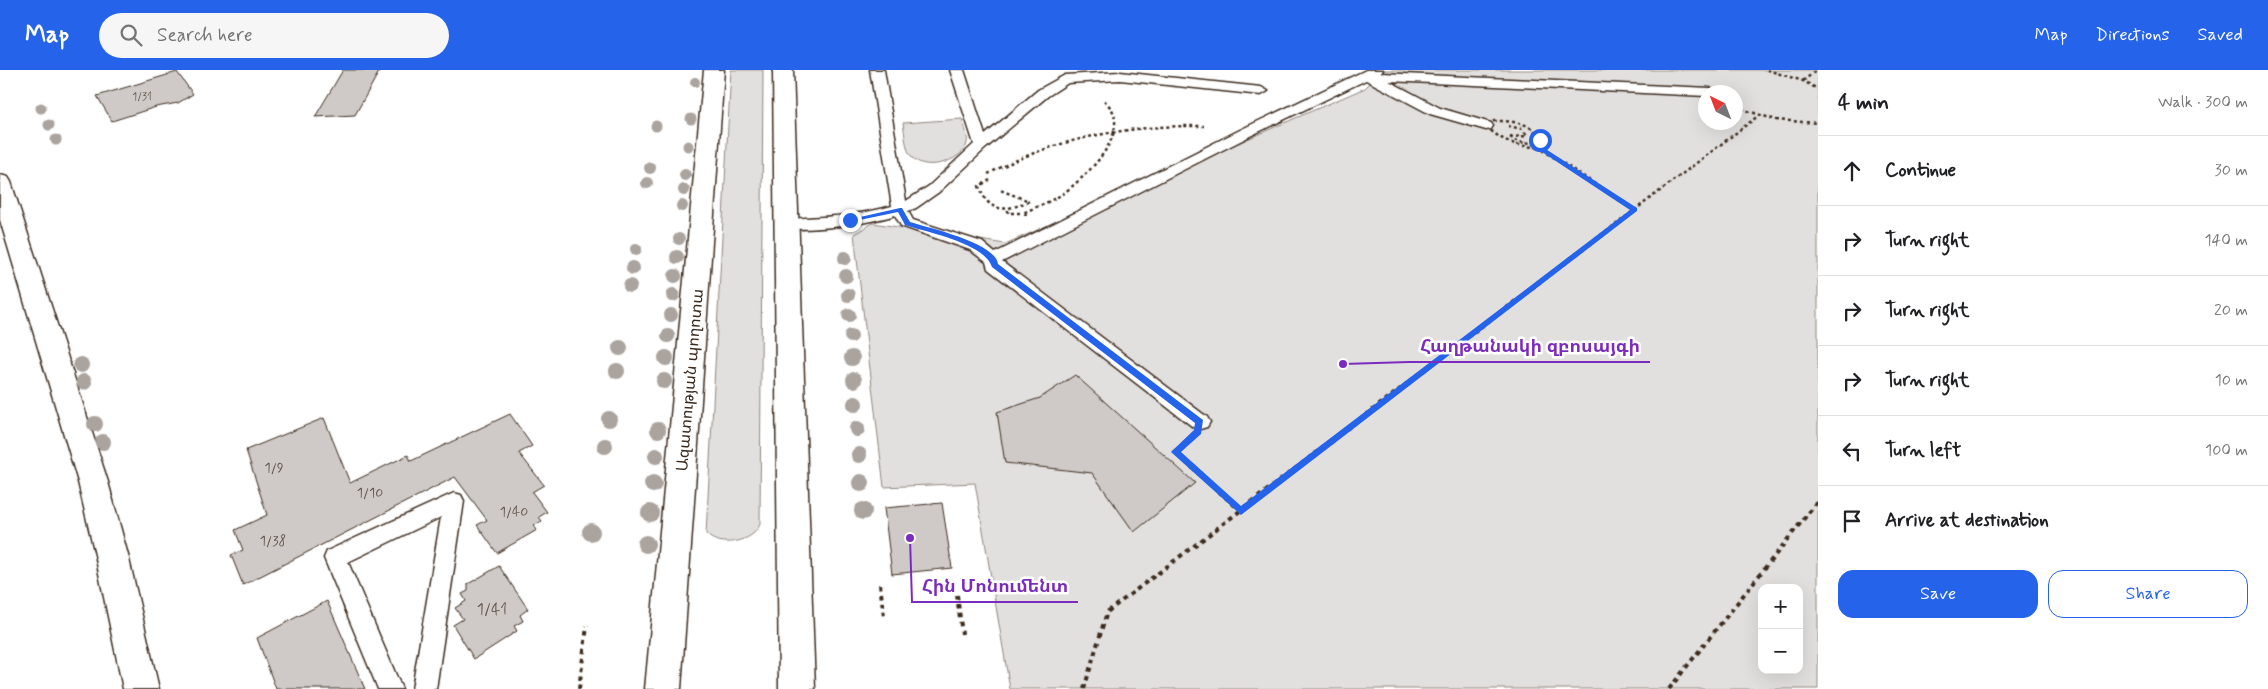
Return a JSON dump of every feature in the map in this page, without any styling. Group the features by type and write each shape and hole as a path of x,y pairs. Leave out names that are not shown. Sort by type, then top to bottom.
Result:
{"main road":[{"name":"Ազատության պողոտա","path":"668,679 714,70"},
{"path":"783,70 788,224 797,689"},
{"path":"0,182 32,289 50,337 94,485 141,689"}],"lane":[{"path":"877,70 900,210 907,224 976,246 994,260 994,265 1200,422"},
{"path":"957,70 981,145"},
{"path":"994,260 1368,72 1698,91"},
{"path":"1368,72 1434,111 1486,126"},
{"path":"788,224 850,220 900,210 934,189 981,145 1044,93 1065,79 1120,76 1262,91"},
{"path":"390,689 335,558 454,501 424,689"}],"path":[{"path":"1767,70 1802,81 1818,89"},
{"path":"1802,81 1817,70"},
{"path":"990,180 979,186 982,198 993,206 1008,210 1008,213 1024,212 1061,194 1080,178 1110,145 1116,123 1113,112 1106,102 1098,96"},
{"path":"1743,110 1758,116 1780,121 1818,123"},
{"path":"1084,689 1107,612 1758,116"},
{"path":"1494,121 1513,121 1529,126 1539,134 1538,147 1526,148 1507,142 1486,126 1494,121"},
{"path":"987,175 1036,153 1075,140 1114,132 1154,127 1213,126"},
{"path":"1503,126 1522,129 1528,136 1510,137 1518,142 1532,143 1635,210"},
{"path":"980,179 984,184"},
{"path":"1000,190 1029,201 1008,210"},
{"path":"1024,212 1032,219"},
{"path":"1200,422 1198,432 1175,452 1241,511"},
{"path":"1669,689 1818,501"},
{"path":"880,584 884,617"},
{"path":"957,595 962,634"},
{"path":"579,689 587,626"}],"shaded area":[{"path":"731,70 763,70 760,524 757,530 744,539 728,542 712,539 706,534"},
{"path":"1383,70 1818,70 1818,689 1010,689 975,483 884,487 854,234 873,223 1005,244 1365,88"},
{"path":"962,119 967,143 962,152 956,157 941,163 925,164 912,157 907,146 903,123"}],"building":[{"path":"343,70 380,70 355,115 315,117"},
{"path":"177,72 193,94 178,103 156,107 112,121 97,96"},
{"path":"1075,375 1195,483 1134,532 1092,473 1005,463 997,412 1040,398"},
{"path":"510,414 532,446 519,453 544,485 532,492 547,512 539,517 542,521 534,526 537,530 497,553 477,525 487,520 455,477 243,585 231,555 243,550 235,530 267,515 246,450 324,418 350,483 408,455 411,461"},
{"path":"942,503 952,568 892,574 884,508"},
{"path":"499,566 528,609 520,615 523,621 514,626 517,631 474,659 453,625 463,619 455,608 466,601 462,594 468,591 468,584"},
{"path":"327,601 365,689 276,689 257,638"}],"place":[{"name":"Հաղթանակի զբոսայգի","path":"1343,364"},
{"name":"Հին Մոնումենտ","path":"910,538"}],"route":[{"path":"850,220 900,210 907,224 976,246 994,260 994,265 1200,422 1198,432 1175,452 1241,511 1635,210 1538,147 1540,140"}]}
